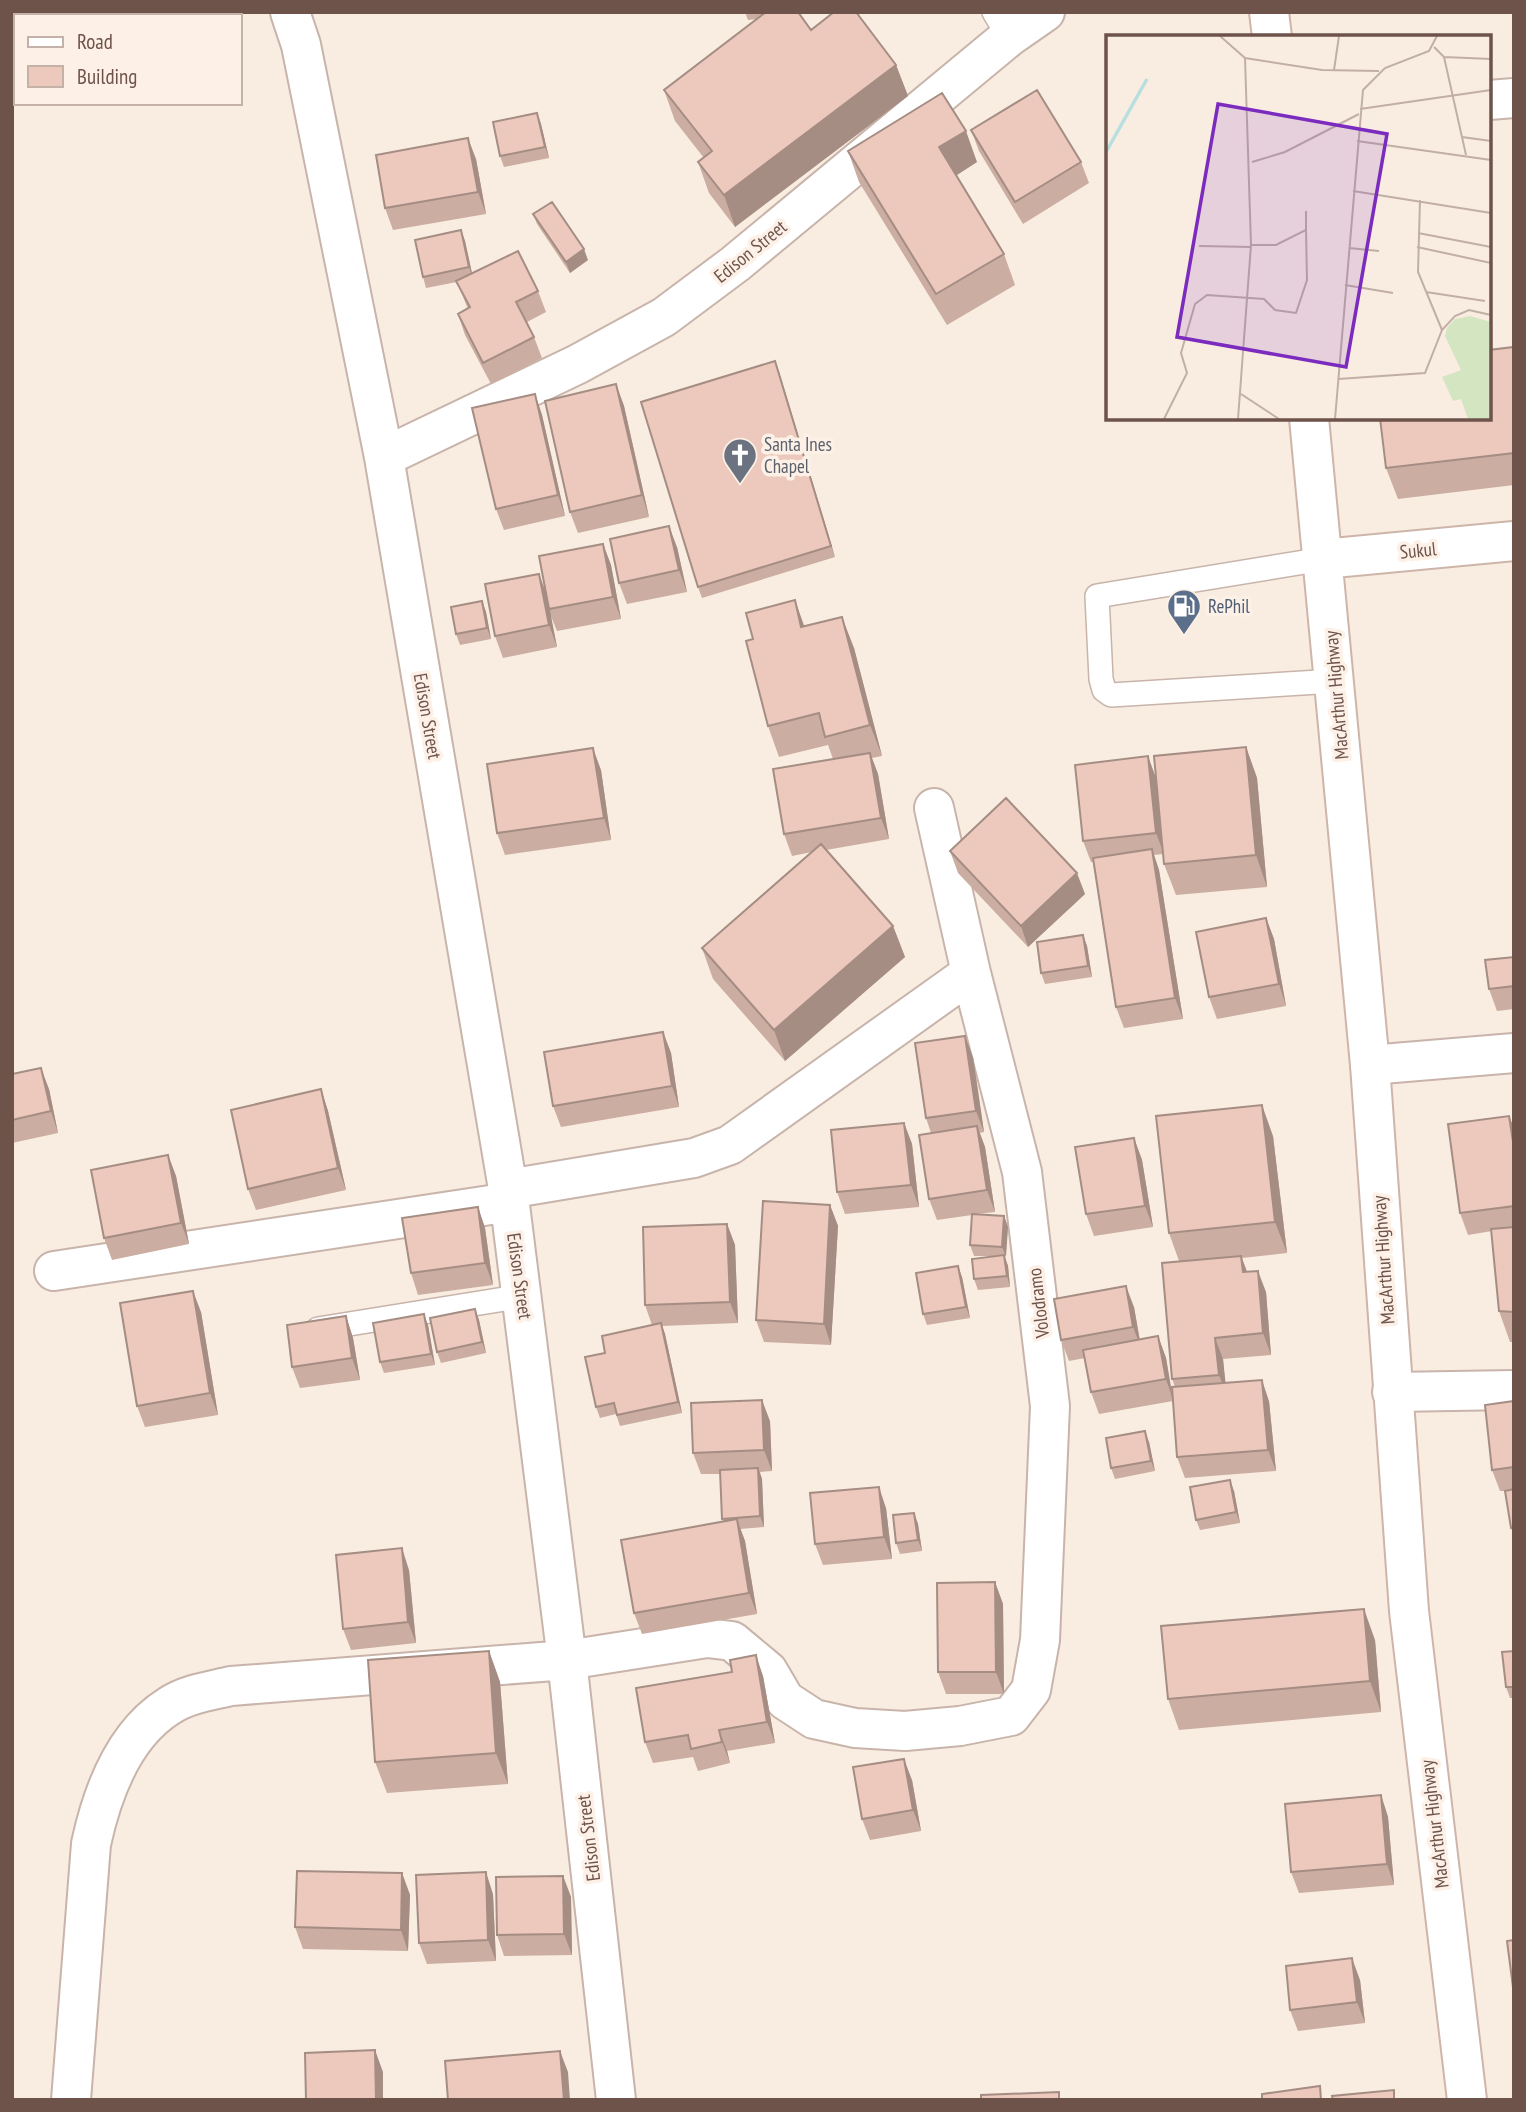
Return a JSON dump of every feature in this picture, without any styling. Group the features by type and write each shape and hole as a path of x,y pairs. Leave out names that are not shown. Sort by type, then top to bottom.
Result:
{"street":[{"name":"Edison Street","path":"290,12 301,45 384,457 509,1195 567,1660 615,2100"},
{"name":"Edison Street","path":"384,457 578,364 664,317 735,264 1001,24 1045,12"},
{"path":"1269,12 1272,35"},
{"path":"1491,100 1514,98"},
{"name":"MacArthur Highway","path":"1309,420 1370,1065 1409,1611 1467,2100"},
{"name":"Sukul","path":"1323,559 1514,541"},
{"name":"Volodramo","path":"71,2100 91,1844 108,1787 130,1744 153,1719 180,1701 231,1686 567,1660 706,1638 732,1641 768,1671 785,1700 814,1719 855,1728 905,1731 960,1726 1010,1716 1031,1690 1040,1640 1050,1406 1022,1172 971,973 934,808"},
{"path":"54,1271 509,1195 694,1158 730,1145 971,973"},
{"path":"1370,1065 1514,1053"},
{"path":"1392,1392 1514,1390"}],"lane":[{"path":"1323,559 1097,596 1101,679 1104,690 1111,695 1335,681"},
{"path":"315,1329 523,1296"}],"building":[{"path":"766,12 798,12 811,30 834,12 856,12 896,65 724,195 698,162 712,151 664,90"},
{"path":"1037,90 1081,162 1015,202 971,130"},
{"path":"942,93 966,131 939,147 1004,254 936,294 848,151"},
{"path":"537,113 545,147 500,156 493,122"},
{"path":"468,138 478,192 385,208 376,155"},
{"path":"552,202 584,249 566,262 533,214"},
{"path":"461,230 469,267 423,277 415,240"},
{"path":"518,251 538,291 516,302 534,337 483,363 458,314 470,307 456,281"},
{"path":"1514,347 1514,453 1386,468 1380,420 1491,420 1491,350"},
{"name":"Santa Ines Chapel","path":"775,361 831,546 698,587 641,402"},
{"path":"616,384 642,495 570,512 545,401"},
{"path":"535,394 558,495 496,509 472,408"},
{"path":"669,526 679,570 619,583 610,539"},
{"path":"603,544 613,597 549,609 539,556"},
{"path":"539,574 549,625 495,636 485,584"},
{"path":"795,600 801,627 842,617 870,725 825,737 819,713 768,726 746,641 753,639 746,613"},
{"path":"482,601 487,628 456,634 451,607"},
{"path":"1246,747 1256,855 1164,864 1154,756"},
{"path":"593,748 604,818 497,833 487,764"},
{"path":"870,753 881,818 784,834 773,769"},
{"path":"1148,756 1156,833 1083,841 1075,765"},
{"path":"1006,798 1077,873 1021,926 950,851"},
{"path":"821,844 893,926 774,1030 702,948"},
{"path":"1152,849 1175,998 1116,1007 1093,858"},
{"path":"1266,918 1279,984 1209,997 1196,932"},
{"path":"1083,935 1088,966 1041,973 1037,942"},
{"path":"1514,957 1514,986 1489,989 1485,960"},
{"path":"663,1032 672,1086 553,1106 544,1052"},
{"path":"965,1036 976,1111 926,1118 915,1043"},
{"path":"41,1068 51,1111 12,1120 12,1074"},
{"path":"321,1089 338,1168 248,1189 231,1110"},
{"path":"1262,1105 1275,1222 1169,1233 1156,1116"},
{"path":"1509,1116 1514,1148 1514,1206 1460,1213 1448,1124"},
{"path":"904,1123 911,1185 837,1192 831,1130"},
{"path":"977,1126 987,1190 929,1199 919,1135"},
{"path":"1134,1138 1145,1206 1086,1214 1075,1147"},
{"path":"168,1155 181,1223 104,1238 91,1170"},
{"path":"763,1201 830,1205 824,1324 756,1320"},
{"path":"478,1207 485,1263 411,1273 402,1218"},
{"path":"972,1214 1004,1216 1002,1247 970,1245"},
{"path":"727,1224 730,1302 645,1305 643,1227"},
{"path":"1514,1227 1514,1312 1499,1311 1491,1229"},
{"path":"1004,1255 1007,1276 974,1279 972,1259"},
{"path":"1241,1256 1243,1272 1258,1271 1263,1333 1215,1338 1219,1375 1172,1379 1162,1263"},
{"path":"958,1266 966,1307 923,1314 916,1273"},
{"path":"1126,1286 1133,1327 1061,1340 1054,1299"},
{"path":"193,1291 210,1393 137,1406 120,1303"},
{"path":"475,1309 482,1342 437,1352 430,1318"},
{"path":"424,1314 431,1354 380,1362 373,1323"},
{"path":"346,1316 352,1358 292,1367 287,1325"},
{"path":"661,1323 678,1402 617,1415 614,1403 596,1407 585,1357 605,1353 602,1336"},
{"path":"1158,1336 1166,1379 1091,1392 1083,1350"},
{"path":"1262,1380 1268,1450 1177,1457 1172,1387"},
{"path":"762,1400 764,1450 693,1453 691,1403"},
{"path":"1514,1401 1514,1467 1492,1470 1485,1405"},
{"path":"1145,1431 1151,1461 1111,1468 1106,1438"},
{"path":"758,1468 760,1516 722,1519 720,1470"},
{"path":"1230,1480 1236,1512 1196,1520 1190,1487"},
{"path":"879,1487 884,1537 815,1544 810,1493"},
{"path":"1514,1489 1514,1527 1511,1528 1505,1491"},
{"path":"914,1513 918,1540 896,1543 893,1515"},
{"path":"737,1519 749,1593 634,1613 621,1540"},
{"path":"402,1548 408,1622 343,1629 336,1555"},
{"path":"995,1582 996,1672 938,1672 937,1583"},
{"path":"1364,1609 1370,1681 1168,1699 1161,1626"},
{"path":"489,1651 496,1753 375,1762 368,1660"},
{"path":"1514,1651 1514,1687 1506,1687 1502,1652"},
{"path":"756,1655 767,1722 719,1730 722,1742 691,1749 688,1735 645,1742 636,1688 732,1672 730,1660"},
{"path":"904,1759 913,1810 862,1819 853,1767"},
{"path":"1381,1795 1387,1864 1291,1872 1285,1804"},
{"path":"297,1871 402,1873 401,1930 295,1927"},
{"path":"486,1872 488,1940 419,1943 416,1875"},
{"path":"563,1876 564,1934 497,1935 496,1877"},
{"path":"1514,1940 1514,1995 1507,1941"},
{"path":"1352,1958 1357,2002 1290,2010 1286,1966"},
{"path":"375,2050 376,2100 306,2100 305,2053"},
{"path":"560,2051 564,2100 448,2100 445,2061"},
{"path":"1320,2086 1321,2100 1262,2100 1262,2094"},
{"path":"1394,2090 1394,2100 1333,2100 1332,2096"},
{"path":"1059,2092 1059,2100 981,2100 981,2095"}],"place":[{"name":"Santa Ines Chapel","path":"740,485"},
{"name":"RePhil","path":"1184,636"}]}
